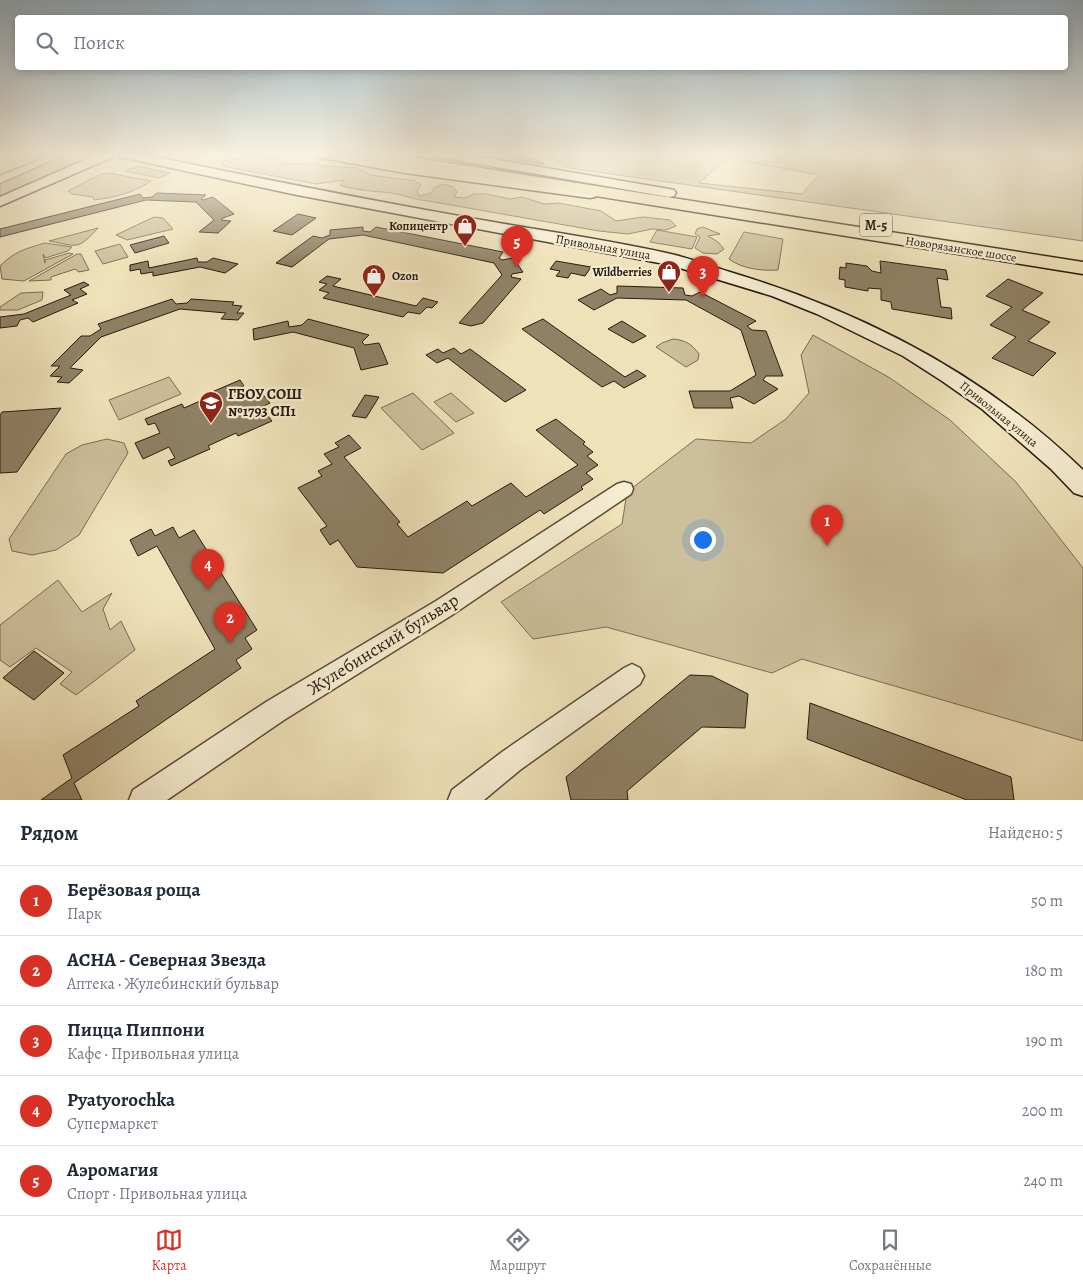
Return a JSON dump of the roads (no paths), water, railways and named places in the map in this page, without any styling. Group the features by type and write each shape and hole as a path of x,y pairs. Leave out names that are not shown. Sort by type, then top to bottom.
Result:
{"highway":[{"name":"Новорязанское шоссе","path":"623,191 1083,257"},
{"name":"Новорязанское шоссе","path":"628,191 1083,268"}],"main road":[{"path":"0,202 24,191"},
{"name":"Привольная улица","path":"298,191 673,260 778,292 824,310 910,352 948,374 990,404 1083,486"},
{"path":"601,191 669,198"},
{"path":"635,191 669,198"}],"street":[{"name":"Жулебинский бульвар","path":"143,800 275,710 317,687 444,608 624,489"},
{"path":"462,800 510,761 632,676"}],"place":[{"name":"Копицентр","path":"465,247"},
{"name":"Аэромагия","path":"517,267"},
{"name":"Wildberries","path":"669,293"},
{"name":"Ozon","path":"374,297"},
{"name":"Пицца Пиппони","path":"703,297"},
{"name":"ГБОУ СОШ №1793 СП1","path":"211,424"},
{"name":"Берёзовая роща","path":"827,546"},
{"name":"Pyatyorochka","path":"208,590"},
{"name":"АСНА - Северная Звезда","path":"230,643"}]}
